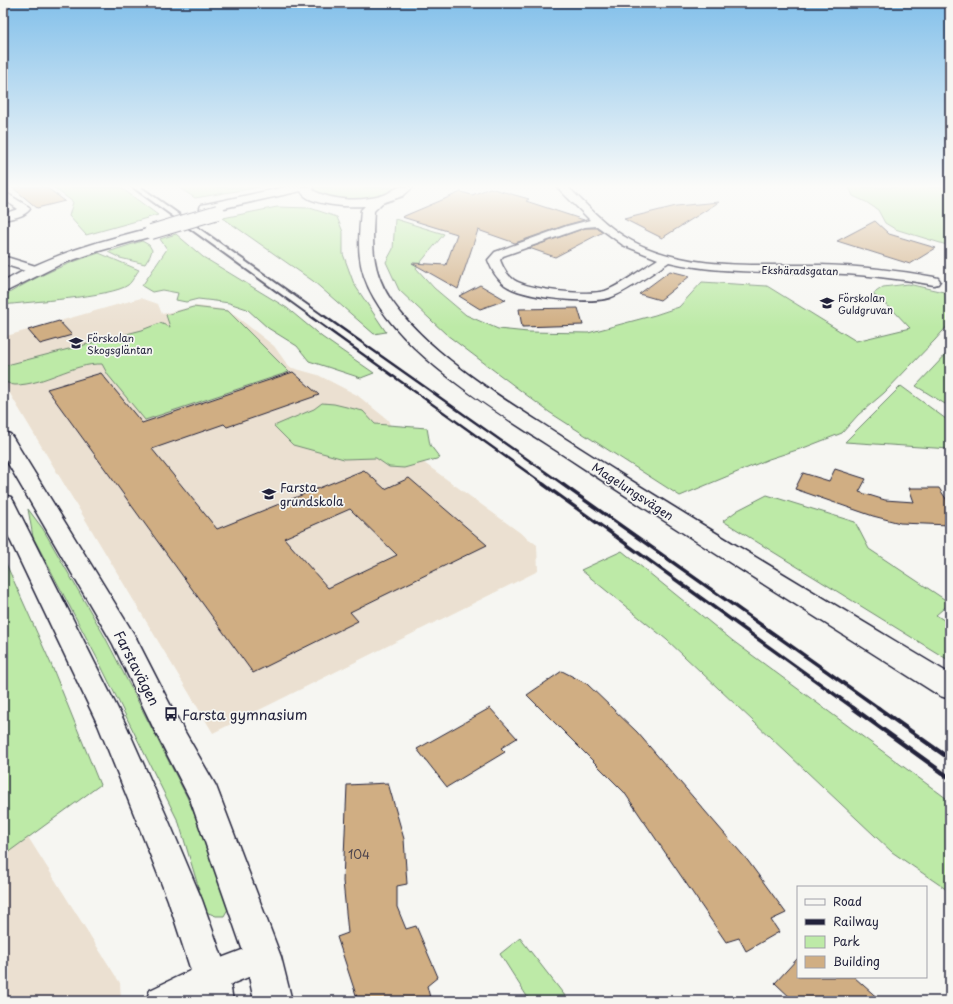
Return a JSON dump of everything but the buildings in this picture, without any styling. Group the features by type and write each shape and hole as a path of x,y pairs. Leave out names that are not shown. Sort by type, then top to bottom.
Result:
{"street":[{"path":"3,274 85,251 134,234"},
{"name":"Magelungsvägen","path":"360,234 365,246 371,279 391,310 419,342 460,377 520,418 659,508 950,688"},
{"name":"Magelungsvägen","path":"365,246 366,234"},
{"path":"555,234 499,254 494,260 495,268 508,281 527,290 551,295 605,295 613,292 667,258"},
{"name":"Ekshäradsgatan","path":"615,234 635,246 667,258 708,266 741,269 893,273 934,281"},
{"path":"3,260 28,267"},
{"path":"3,288 28,267"},
{"name":"Farstavägen","path":"3,438 126,644 167,727 205,796 263,957 273,1001"},
{"path":"3,502 112,725 182,893 212,989"},
{"path":"161,1001 212,989 263,957"}],"shaded area":[{"name":"Farsta grundskola","path":"141,298 158,304 162,314 196,306 228,310 274,346 289,367 318,375 357,395 388,420 398,444 537,545 538,571 213,733 3,382 3,337"},
{"path":"28,837 120,983 121,1001 3,1001 3,854"}],"green space":[{"path":"176,234 203,257 287,308 322,337 374,373 361,378 309,361 297,346 268,328 247,309 229,303 215,301 198,299 186,302 176,300 178,293 162,290 152,292 142,286 167,249 160,239"},
{"path":"246,234 343,234 343,254 354,284 386,332 374,334 313,281"},
{"path":"394,234 444,234 416,268 434,288 466,315 498,329 528,332 588,333 679,307 702,282 767,286 856,341 910,328 893,310 873,294 883,287 908,284 948,293 950,298 950,323 884,393 858,415 842,433 769,459 680,496 549,412 447,335 399,290 386,262 393,249"},
{"path":"911,234 950,234 950,246"},
{"path":"142,241 149,245 152,250 145,264 120,258 108,252"},
{"path":"99,253 139,270 128,285 105,293 48,301 3,305 4,296 39,277 73,262"},
{"path":"193,307 228,311 289,372 145,420 108,375 102,364 80,367 37,382 26,384 13,385 3,381 3,366 142,330 160,323 170,327 166,315"},
{"path":"950,350 950,407 916,386"},
{"path":"901,386 950,422 950,449 845,442"},
{"path":"322,403 334,404 363,411 375,424 427,428 430,445 440,458 404,468 389,467 376,458 344,459 293,445 274,426 314,409"},
{"path":"767,495 855,522 869,549 950,603 936,615 950,624 950,661 723,521 738,510"},
{"path":"28,509 43,529 105,637 187,797 232,902 224,916 216,916 206,912 179,823 97,658 33,537"},
{"path":"622,551 733,641 950,801 950,892 892,852 667,640 581,570"},
{"path":"3,557 51,664 100,785 3,856"},
{"path":"520,938 569,1001 522,1001 528,998 500,954"}],"railway":[{"path":"196,234 310,316"},
{"path":"208,234 324,316"},
{"path":"308,315 545,485"},
{"path":"323,315 564,485"},
{"path":"543,484 855,709"},
{"path":"562,484 880,709"},
{"path":"853,708 950,778"},
{"path":"878,708 950,759"}],"place":[{"name":"Förskolan Guldgruvan","path":"827,303"},
{"name":"Förskolan Skogsgläntan","path":"76,343"},
{"name":"Farsta grundskola","path":"269,494"},
{"name":"Farsta gymnasium","path":"171,714"}]}
